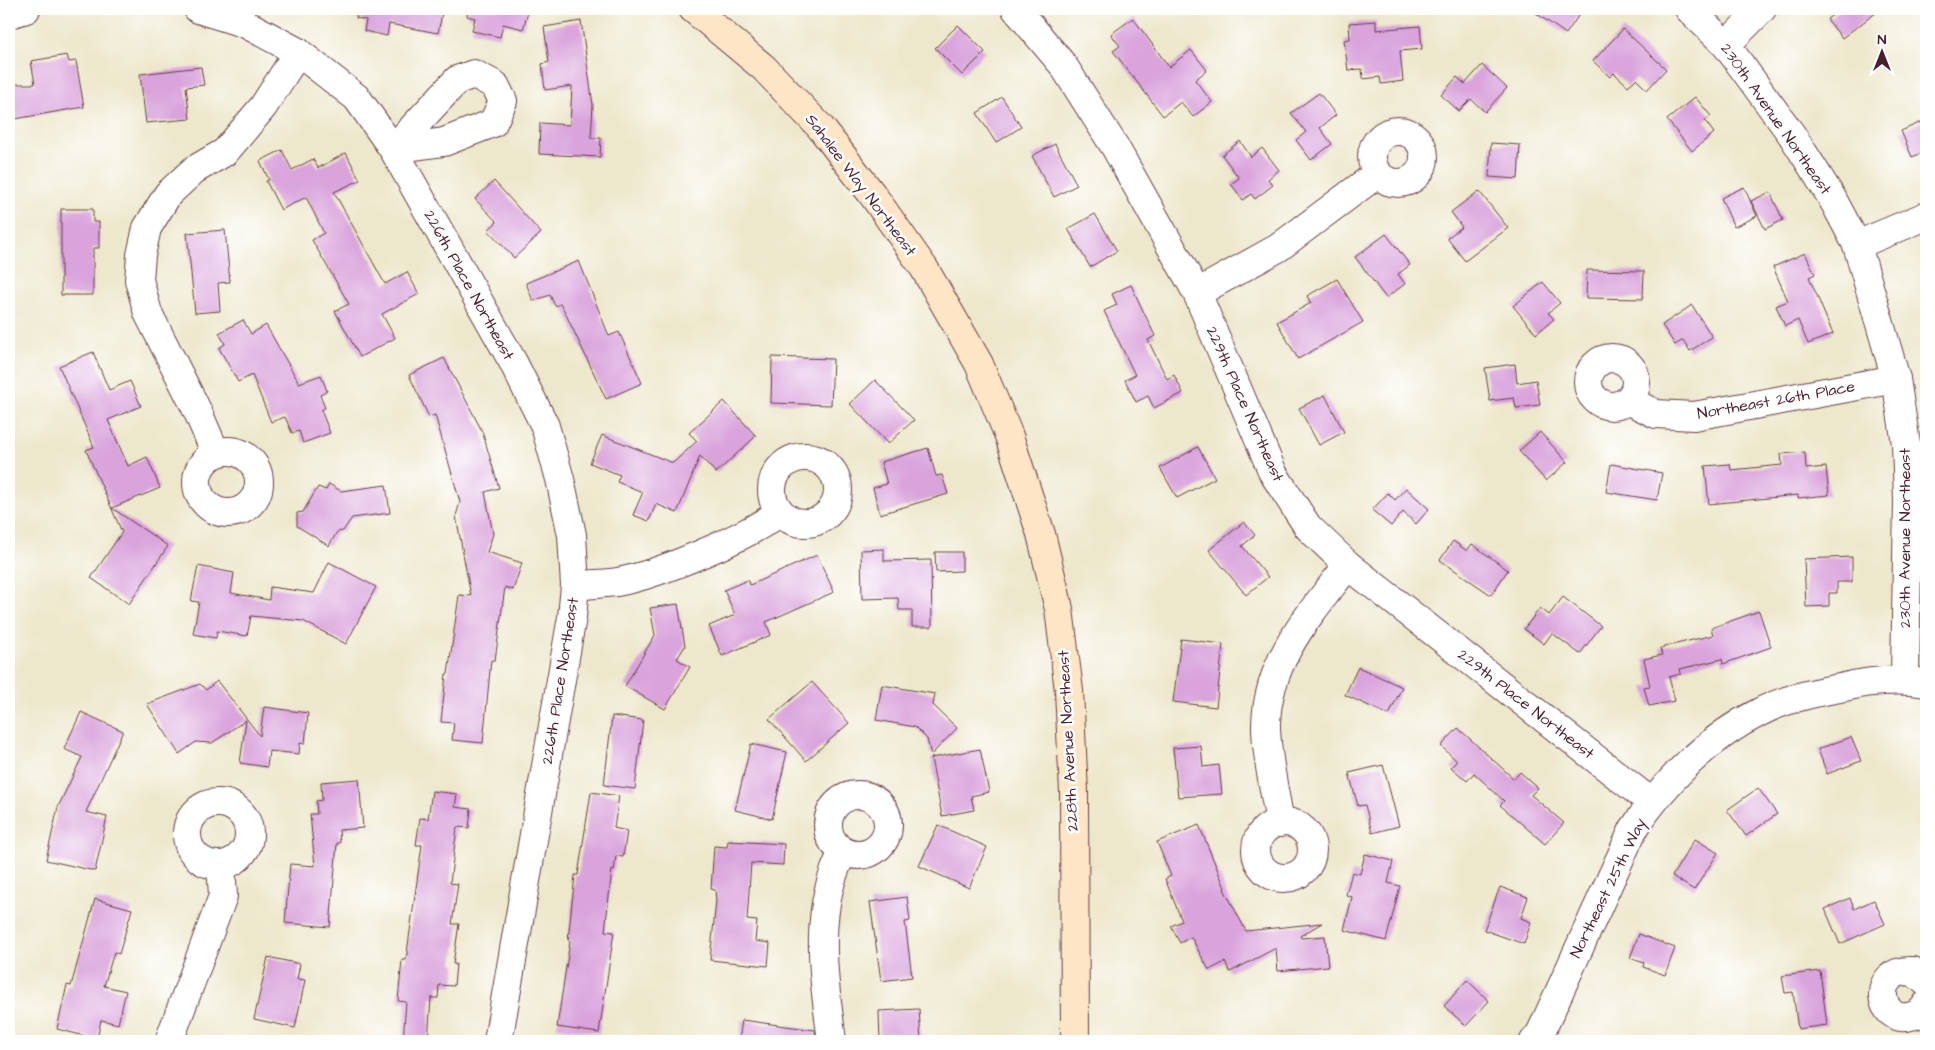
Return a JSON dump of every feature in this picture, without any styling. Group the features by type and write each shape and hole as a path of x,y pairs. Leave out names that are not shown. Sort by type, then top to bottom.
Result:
{"main road":[{"name":"Sahalee Way Northeast","path":"693,9 764,68 822,128 872,194 924,268 979,364"},
{"name":"228th Avenue Northeast","path":"979,364 1015,454 1041,534 1059,609 1069,691 1074,792 1075,1041"}],"street":[{"path":"9,14 26,9"},
{"name":"226th Place Northeast","path":"198,9 246,24 298,52 357,98 393,149 513,362 545,426 560,479 572,535 575,586 572,617 498,1041"},
{"name":"229th Place Northeast","path":"1016,9 1063,65 1110,138 1197,293 1273,473 1308,526 1348,565 1651,802"},
{"name":"230th Avenue Northeast","path":"1689,9 1726,44 1792,135 1832,198 1857,245 1896,379 1906,444 1916,681"},
{"path":"1726,44 1762,9"},
{"path":"216,454 197,410 148,313 139,280 141,255 147,228 168,194 194,170 226,152 263,107 298,52"},
{"path":"1197,293 1278,248 1377,174"},
{"path":"1857,245 1926,216"},
{"name":"Northeast 26th Place","path":"1628,400 1656,414 1694,416 1896,379"},
{"path":"575,586 618,582 657,571 728,541 780,512"},
{"path":"1280,823 1266,727 1268,697 1282,659 1298,629 1348,565"},
{"name":"Northeast 25th Way","path":"1541,1039 1633,830 1651,802 1686,764 1726,734 1760,712 1802,696 1851,685 1916,681"},
{"path":"832,1041 823,973 823,937 826,899 836,865 843,852"},
{"path":"169,1041 223,896 222,864"},
{"path":"1925,1008 1908,1018 1899,1016 1891,1012 1882,996 1883,987 1895,973 1913,972 1926,982"}],"building":[{"path":"357,9 443,9 438,33 389,24 387,36 364,31 366,20 356,18"},
{"path":"468,9 529,9 523,29 503,24 500,37 472,31 475,18 467,16"},
{"path":"1530,9 1583,9 1566,34"},
{"path":"1841,9 1881,9 1842,38 1827,19"},
{"path":"1133,18 1169,67 1191,50 1207,70 1195,80 1212,102 1193,117 1181,102 1163,116 1113,51 1120,46 1111,34"},
{"path":"581,21 593,105 591,138 601,138 600,157 539,154 540,123 570,125 572,86 545,90 542,64 549,62 544,27"},
{"path":"1376,21 1376,30 1420,26 1422,49 1400,51 1403,81 1381,84 1380,77 1363,79 1362,69 1348,70 1344,40 1350,39 1349,23"},
{"path":"958,25 985,52 962,75 935,48"},
{"path":"1623,29 1666,69 1647,90 1636,79 1628,86 1614,73 1610,77 1593,61"},
{"path":"67,55 69,62 76,61 84,107 9,120 9,84 35,84 31,61"},
{"path":"1482,65 1507,88 1485,112 1471,99 1459,111 1441,95 1457,77 1465,84"},
{"path":"201,67 204,85 186,87 190,119 146,123 140,74"},
{"path":"1319,93 1336,115 1320,128 1332,144 1311,160 1296,140 1306,132 1291,113"},
{"path":"1002,97 1021,127 996,143 977,113"},
{"path":"1695,97 1711,116 1705,121 1714,133 1692,151 1667,120"},
{"path":"1926,120 1926,151 1912,157 1901,131"},
{"path":"1240,141 1251,157 1262,148 1279,170 1268,179 1273,185 1255,199 1251,194 1243,200 1231,184 1239,178 1222,155"},
{"path":"1491,143 1520,145 1518,179 1489,177"},
{"path":"1055,144 1077,185 1054,197 1032,156"},
{"path":"282,150 292,170 313,159 318,168 346,153 360,180 334,192 385,284 407,272 419,294 382,314 395,338 360,357 335,311 349,304 312,240 324,233 306,197 281,210 266,181 269,180 260,161"},
{"path":"494,181 541,233 514,258 488,230 497,222 475,199"},
{"path":"1744,187 1757,216 1734,227 1721,198"},
{"path":"1479,191 1508,228 1465,261 1447,238 1462,227 1451,212"},
{"path":"1770,192 1783,220 1765,229 1751,201"},
{"path":"61,209 93,209 93,222 99,222 99,248 93,248 93,295 61,295"},
{"path":"1095,214 1117,251 1090,267 1068,229"},
{"path":"225,230 230,282 218,283 220,311 195,313 187,233"},
{"path":"1386,234 1410,265 1398,274 1405,284 1386,298 1355,257"},
{"path":"1805,253 1815,274 1809,277 1833,334 1808,344 1798,320 1785,326 1776,306 1788,301 1773,267"},
{"path":"579,261 609,336 619,332 642,383 606,399 561,304 555,306 550,295 533,301 526,283"},
{"path":"1587,270 1644,271 1643,299 1586,298"},
{"path":"1337,279 1363,322 1298,359 1277,322 1311,303 1307,296"},
{"path":"1543,282 1560,303 1548,313 1554,319 1536,334 1513,306"},
{"path":"1131,285 1155,336 1148,340 1167,379 1174,375 1183,393 1154,408 1148,396 1136,402 1125,380 1135,375 1104,311 1117,305 1112,294"},
{"path":"1692,305 1712,337 1690,351 1683,340 1675,345 1662,325"},
{"path":"243,320 251,334 266,325 299,383 321,375 327,391 320,395 325,408 321,410 330,433 303,443 299,431 292,433 285,417 271,422 252,375 238,382 219,348 225,344 219,333"},
{"path":"93,352 109,390 130,381 141,406 108,420 128,466 147,457 160,488 112,508 168,546 129,604 91,578 122,532 86,450 94,447 59,366"},
{"path":"772,357 833,359 831,405 771,403"},
{"path":"444,358 482,431 499,488 485,492 493,534 487,552 522,563 513,590 505,587 495,660 491,660 483,743 452,740 454,723 441,722 446,674 448,674 459,595 471,596 456,516 460,502 435,415 429,417 409,375"},
{"path":"1515,364 1517,383 1536,380 1540,405 1516,408 1514,398 1490,401 1485,368"},
{"path":"875,380 914,420 888,444 850,404"},
{"path":"1325,395 1344,432 1319,445 1299,408"},
{"path":"724,401 756,436 716,473 700,456 677,513 656,504 649,521 633,515 643,492 617,482 620,475 590,463 602,435 673,463 697,441 689,433"},
{"path":"1540,432 1567,462 1546,481 1519,451"},
{"path":"1198,447 1215,478 1177,498 1160,468"},
{"path":"928,448 936,476 942,475 948,494 880,514 873,488 887,484 881,462"},
{"path":"1805,452 1806,469 1826,467 1829,495 1798,498 1798,495 1709,504 1705,466 1730,464 1731,470 1782,465 1781,454"},
{"path":"1611,464 1662,473 1657,500 1606,492"},
{"path":"329,484 341,491 386,485 390,513 352,518 343,531 337,532 329,546 297,526 297,513 303,512 318,487 326,490"},
{"path":"1406,488 1429,509 1416,524 1403,512 1391,526 1372,510 1388,493 1395,500"},
{"path":"1244,522 1255,535 1242,546 1268,577 1246,595 1209,550"},
{"path":"1453,541 1467,551 1472,544 1508,570 1491,595 1440,560"},
{"path":"884,549 884,561 931,560 932,627 912,627 912,610 899,610 898,598 862,599 861,550"},
{"path":"935,552 962,552 962,571 936,572"},
{"path":"817,555 834,592 766,622 771,635 722,656 709,626 735,615 724,590 748,580 750,585"},
{"path":"1852,557 1852,582 1837,582 1837,593 1829,593 1829,606 1806,607 1804,559"},
{"path":"329,562 376,587 346,644 303,621 251,616 247,636 217,631 216,638 193,634 199,602 191,601 198,566 234,573 231,593 269,600 270,587 314,593"},
{"path":"1563,597 1601,626 1580,654 1552,633 1544,644 1524,629 1540,608 1549,615"},
{"path":"678,604 685,646 677,659 690,667 665,709 625,686 655,635 650,608"},
{"path":"1759,611 1771,647 1723,664 1722,659 1680,669 1681,674 1669,677 1675,701 1649,706 1644,687 1650,686 1644,659 1662,655 1660,648 1713,635 1711,628"},
{"path":"1181,639 1223,644 1216,707 1173,702"},
{"path":"1358,667 1402,687 1389,715 1345,695"},
{"path":"217,681 260,736 264,707 308,713 305,744 300,743 299,754 269,751 267,767 240,763 246,720 212,743 196,742 179,754 147,704 200,684 206,690"},
{"path":"812,682 849,723 806,761 769,719"},
{"path":"882,685 935,694 933,705 957,728 931,755 927,739 915,727 876,720"},
{"path":"81,712 123,731 86,812 107,817 95,871 46,860 58,807 82,757 64,749"},
{"path":"612,716 643,720 635,789 604,785"},
{"path":"1458,728 1514,779 1520,772 1538,788 1531,795 1564,823 1545,844 1500,805 1504,801 1474,773 1467,781 1451,767 1457,761 1441,746"},
{"path":"1851,737 1861,761 1827,774 1818,749"},
{"path":"751,744 787,752 772,819 735,810"},
{"path":"1201,746 1203,767 1219,765 1222,794 1178,797 1173,748"},
{"path":"980,749 989,792 971,796 974,810 942,816 931,758"},
{"path":"1383,765 1399,826 1372,833 1365,805 1358,806 1349,773"},
{"path":"359,779 363,828 339,830 340,843 337,843 330,927 285,923 290,864 315,866 310,814 317,814 316,801 322,800 321,782"},
{"path":"1758,788 1777,814 1746,836 1727,810"},
{"path":"432,791 457,794 455,807 471,809 469,828 457,827 450,883 458,884 452,924 459,924 453,964 456,964 454,986 439,985 438,998 431,998 428,1041 403,1041 406,1002 398,1001 402,960 406,960 422,845 416,845 420,818 428,819"},
{"path":"591,792 619,796 614,828 627,831 623,857 616,856 614,871 612,870 605,931 614,932 599,1033 557,1027 570,941 568,940 575,875 578,875"},
{"path":"938,825 987,847 969,888 919,866"},
{"path":"1199,825 1224,889 1246,931 1322,923 1300,936 1301,938 1325,936 1328,966 1278,971 1276,948 1230,972 1225,962 1209,970 1191,937 1180,943 1171,926 1182,921 1165,879 1171,876 1157,842"},
{"path":"1695,839 1718,853 1694,890 1672,876"},
{"path":"728,841 784,844 783,865 751,863 747,920 757,921 755,941 770,943 768,966 710,960 716,901 715,890 711,889 714,846 727,847"},
{"path":"1365,854 1393,861 1388,883 1400,886 1386,941 1344,930 1352,897 1346,895 1352,872 1360,874"},
{"path":"1500,887 1528,897 1521,918 1531,922 1524,944 1484,930"},
{"path":"907,897 910,921 905,922 912,977 881,981 870,902"},
{"path":"1850,898 1854,909 1874,900 1885,924 1840,944 1825,909"},
{"path":"95,899 132,909 119,954 114,952 104,986 126,991 118,1024 101,1020 97,1039 57,1029 67,985 71,986"},
{"path":"1639,934 1675,948 1665,975 1643,967 1644,963 1630,958"},
{"path":"268,957 300,964 297,979 305,980 295,1028 254,1019"},
{"path":"1820,971 1827,1025 1798,1029 1793,992 1785,993 1782,976"},
{"path":"1467,980 1489,1001 1466,1026 1444,1006"},
{"path":"919,1009 921,1041 880,1041 879,1011"},
{"path":"742,1020 815,1030 816,1041 739,1041"}]}
